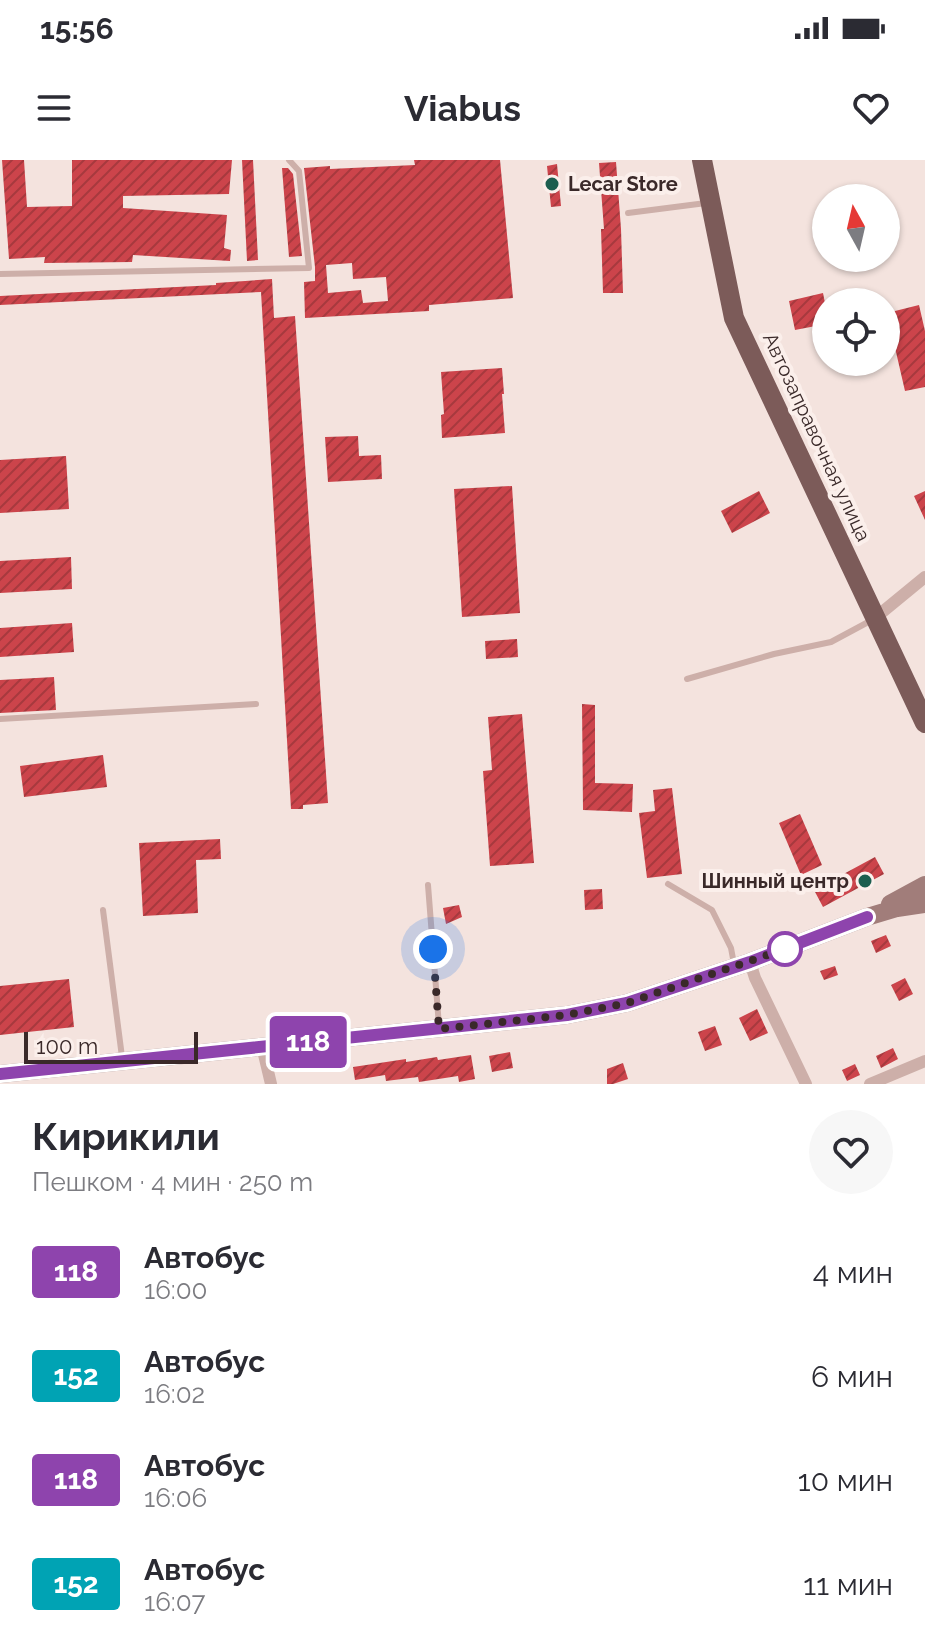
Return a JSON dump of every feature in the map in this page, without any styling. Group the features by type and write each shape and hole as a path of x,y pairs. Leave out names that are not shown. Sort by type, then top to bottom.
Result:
{"main road":[{"name":"Автозаправочная улица","path":"702,160 734,318 925,723"},
{"path":"867,917 925,885"},
{"path":"0,1074 567,1015 627,1003 743,964 867,917 925,904"}],"street":[{"path":"875,618 925,577"},
{"path":"743,964 755,978 806,1084"},
{"path":"262,1046 271,1084"},
{"path":"870,1084 925,1061"}],"lane":[{"path":"0,274 309,268 299,171 289,160"},
{"path":"628,213 709,203"},
{"path":"687,679 774,654 831,642 875,618"},
{"path":"0,719 256,704"},
{"path":"668,884 712,910 731,948 743,964"},
{"path":"428,885 439,1029"},
{"path":"103,910 123,1060"}],"building":[{"path":"2,160 24,160 27,207 72,206 72,160 232,160 229,194 123,196 123,208 227,215 224,248 231,250 230,261 133,255 132,262 44,263 45,257 9,259"},
{"path":"242,160 253,160 258,260 247,261"},
{"path":"414,160 500,160 513,298 429,305 429,311 305,318 304,282 315,281 315,267 304,168 415,165","holes":["352,263 353,279 386,277 388,301 363,303 361,290 328,293 326,265"]},
{"path":"616,162 623,293 603,293 601,229 604,229 599,163"},
{"path":"557,164 561,206 551,207 547,166"},
{"path":"282,168 288,168 293,174 302,256 289,257"},
{"path":"272,279 274,318 295,316 328,803 303,805 303,809 291,809 261,292 0,305 0,296 216,285"},
{"path":"812,296 812,327 795,330 789,301"},
{"path":"919,305 925,331 925,387 905,391 900,369 900,310"},
{"path":"502,368 505,433 442,438 441,372"},
{"path":"358,436 359,456 381,455 382,479 328,482 325,437"},
{"path":"66,456 69,509 0,513 0,460"},
{"path":"512,486 520,613 462,617 454,489"},
{"path":"759,491 770,513 732,533 721,511"},
{"path":"925,491 925,520 914,496"},
{"path":"71,557 72,589 0,593 0,561"},
{"path":"72,623 74,652 0,657 0,628"},
{"path":"517,639 518,657 486,659 485,641"},
{"path":"54,677 56,710 0,713 0,680"},
{"path":"582,704 595,705 595,783 633,784 632,812 583,810"},
{"path":"522,714 534,863 490,866 483,771 492,770 488,717"},
{"path":"103,755 107,787 24,797 20,766"},
{"path":"672,788 682,874 647,878 639,813 655,811 653,790"},
{"path":"800,814 822,865 801,875 779,823"},
{"path":"220,839 221,859 196,860 198,913 143,916 139,843"},
{"path":"875,857 884,874 823,907 814,890"},
{"path":"602,889 603,909 585,910 584,890"},
{"path":"459,905 462,917 446,924 443,908"},
{"path":"886,935 891,946 876,953 871,941"},
{"path":"835,966 838,975 824,980 820,971"},
{"path":"905,978 913,994 899,1001 891,985"},
{"path":"69,979 74,1027 0,1035 0,986"},
{"path":"757,1009 768,1033 750,1041 739,1018"},
{"path":"715,1026 722,1045 705,1051 698,1032"},
{"path":"893,1048 898,1059 881,1068 876,1056"},
{"path":"510,1052 513,1068 492,1072 489,1056"},
{"path":"471,1055 475,1079 459,1082 458,1076 419,1082 418,1077 386,1081 385,1075 355,1080 353,1067 406,1059 406,1062"},
{"path":"623,1063 628,1079 607,1084 607,1069"},
{"path":"855,1064 860,1075 847,1081 842,1070"}],"bus line":[{"name":"118","path":"0,1074 567,1015 627,1003 750,962 867,917"}],"place":[{"name":"Lecar Store","path":"552,184"},
{"name":"Шинный центр","path":"865,881"}],"route":[{"path":"433,949 439,1029 567,1015 627,1003 785,949"}]}
